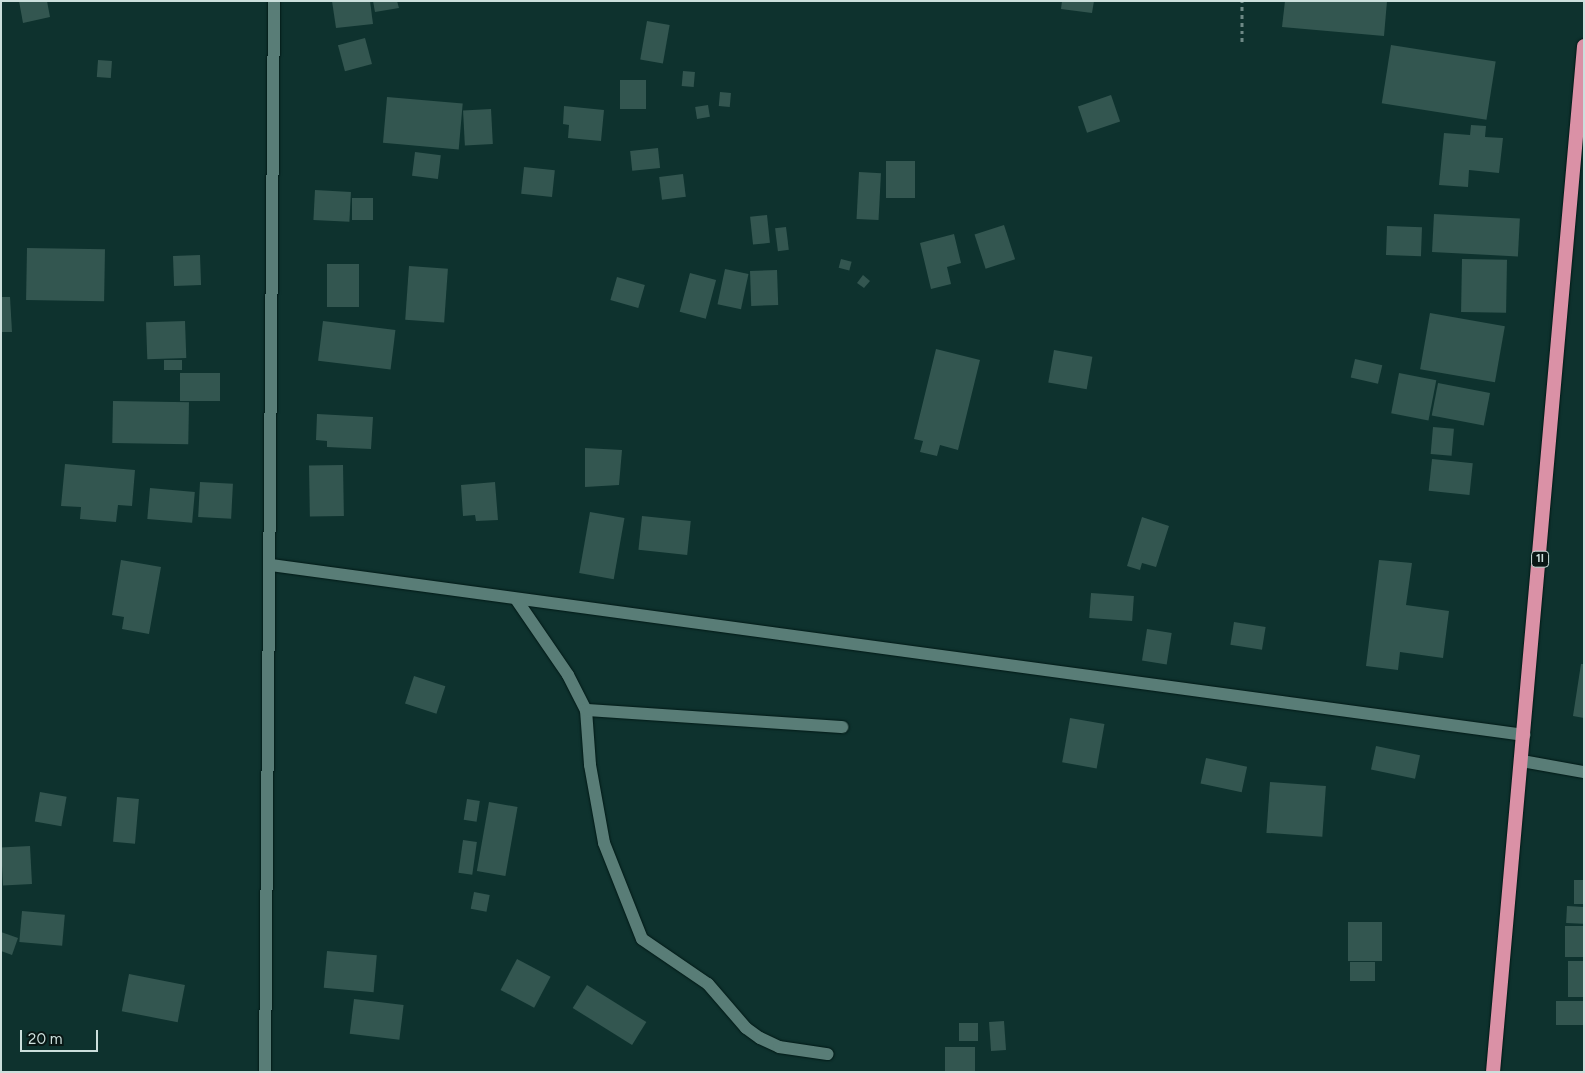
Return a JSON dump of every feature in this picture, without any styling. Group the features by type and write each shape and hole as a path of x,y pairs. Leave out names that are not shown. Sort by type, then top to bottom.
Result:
{"highway":[{"name":"1I","path":"1494,1072 1584,46"}],"street":[{"path":"265,1072 271,565 274,1"},
{"path":"271,565 1524,735"},
{"path":"516,599 568,675 586,710 590,765 604,843 642,939 708,984 746,1028 760,1038 779,1047 827,1054"},
{"path":"586,710 842,727"},
{"path":"1522,761 1584,772"}],"path":[{"path":"1242,1 1242,42"}],"building":[{"path":"19,1 47,1 50,17 23,23"},
{"path":"332,1 370,1 373,24 336,28"},
{"path":"373,1 397,1 399,8 375,12"},
{"path":"1062,1 1094,1 1092,13 1061,9"},
{"path":"1285,1 1387,1 1384,36 1282,27"},
{"path":"647,21 670,25 663,63 640,59"},
{"path":"365,38 372,64 345,71 338,45"},
{"path":"1391,45 1496,62 1486,120 1382,103"},
{"path":"98,60 112,61 111,78 97,77"},
{"path":"683,71 695,72 694,87 682,86"},
{"path":"620,80 646,80 646,109 620,109"},
{"path":"720,92 731,93 730,107 719,106"},
{"path":"1111,95 1120,121 1087,133 1078,106"},
{"path":"387,97 463,104 459,149 383,143"},
{"path":"708,105 710,117 697,119 695,107"},
{"path":"564,106 604,110 601,141 568,138 569,125 563,124"},
{"path":"491,109 493,144 465,145 463,110"},
{"path":"1471,125 1486,126 1485,137 1503,138 1499,173 1469,170 1468,187 1439,185 1444,133 1470,135"},
{"path":"658,148 660,168 632,171 630,151"},
{"path":"415,152 441,155 438,179 412,176"},
{"path":"886,161 915,161 915,198 886,198"},
{"path":"524,167 555,170 552,197 521,194"},
{"path":"859,172 881,173 879,220 857,219"},
{"path":"683,174 686,197 662,200 659,177"},
{"path":"315,190 351,192 349,222 313,220"},
{"path":"352,198 373,198 373,220 352,220"},
{"path":"1434,214 1520,219 1518,256 1432,252"},
{"path":"767,215 770,243 753,245 750,217"},
{"path":"1004,225 1015,259 986,269 975,235"},
{"path":"1387,226 1422,227 1421,256 1386,255"},
{"path":"786,227 789,250 778,251 775,228"},
{"path":"954,234 961,263 947,267 951,284 931,289 920,243"},
{"path":"27,248 105,249 104,301 26,300"},
{"path":"200,255 201,285 174,286 173,256"},
{"path":"841,259 852,262 849,271 839,268"},
{"path":"1462,259 1507,260 1506,313 1461,312"},
{"path":"327,264 359,264 359,307 327,307"},
{"path":"409,266 448,269 444,323 405,320"},
{"path":"725,269 748,274 741,309 718,304"},
{"path":"777,270 778,305 751,306 750,271"},
{"path":"690,273 716,280 706,319 680,312"},
{"path":"863,275 870,281 864,288 857,283"},
{"path":"617,277 645,285 638,308 610,300"},
{"path":"1,297 10,297 12,332 1,332"},
{"path":"1430,313 1505,326 1495,382 1420,369"},
{"path":"185,321 186,358 147,359 146,322"},
{"path":"323,321 395,330 391,370 318,361"},
{"path":"936,349 980,360 958,450 940,445 937,456 920,452 923,441 914,439"},
{"path":"1054,350 1092,357 1087,389 1048,382"},
{"path":"1355,359 1382,365 1378,384 1351,378"},
{"path":"164,360 182,360 182,370 164,370"},
{"path":"180,373 220,373 220,401 180,401"},
{"path":"1399,373 1436,380 1428,420 1391,413"},
{"path":"1438,383 1490,393 1484,426 1432,415"},
{"path":"113,401 189,402 188,444 112,443"},
{"path":"317,414 373,417 371,449 327,447 327,441 316,440"},
{"path":"1433,427 1454,429 1452,456 1431,454"},
{"path":"585,448 622,450 619,485 585,487"},
{"path":"1432,459 1473,463 1469,495 1429,491"},
{"path":"65,464 135,470 132,506 118,505 116,522 80,519 81,507 61,506"},
{"path":"343,465 344,516 310,517 309,466"},
{"path":"200,482 233,484 231,519 198,517"},
{"path":"495,482 498,520 476,521 475,515 463,516 461,485"},
{"path":"150,488 195,492 192,523 147,519"},
{"path":"590,512 624,518 614,579 579,573"},
{"path":"642,516 691,521 687,555 638,550"},
{"path":"1142,517 1169,526 1156,567 1142,563 1140,570 1127,566"},
{"path":"121,560 161,567 149,634 122,629 124,617 112,615"},
{"path":"1379,560 1412,563 1406,605 1449,611 1443,658 1400,652 1398,670 1366,666"},
{"path":"1091,593 1134,596 1132,621 1089,618"},
{"path":"1234,622 1266,627 1262,650 1230,645"},
{"path":"1147,629 1172,633 1167,665 1142,661"},
{"path":"1581,664 1584,664 1584,718 1573,716"},
{"path":"414,676 445,686 436,714 405,704"},
{"path":"1070,718 1104,724 1097,768 1062,762"},
{"path":"1376,746 1420,755 1415,779 1371,769"},
{"path":"1206,758 1247,767 1242,792 1201,783"},
{"path":"1270,782 1326,786 1322,837 1266,833"},
{"path":"40,792 67,797 61,826 35,822"},
{"path":"117,797 139,799 135,844 113,842"},
{"path":"467,799 480,801 477,822 464,820"},
{"path":"489,802 518,807 505,876 477,871"},
{"path":"463,840 477,842 472,875 458,873"},
{"path":"30,846 32,884 3,885 1,848"},
{"path":"1574,880 1584,880 1584,904 1574,904"},
{"path":"474,892 490,895 486,912 471,909"},
{"path":"1567,906 1584,907 1583,924 1566,923"},
{"path":"22,911 65,915 62,946 19,942"},
{"path":"1348,922 1382,922 1382,961 1348,961"},
{"path":"1565,926 1584,926 1584,957 1565,957"},
{"path":"1,932 18,938 12,955 1,951"},
{"path":"327,951 377,955 374,992 324,988"},
{"path":"517,959 551,977 534,1008 501,990"},
{"path":"1568,961 1584,961 1584,997 1568,997"},
{"path":"1350,962 1375,962 1375,981 1350,981"},
{"path":"129,974 185,985 178,1022 122,1011"},
{"path":"587,985 646,1022 632,1045 573,1008"},
{"path":"354,999 404,1005 399,1040 350,1034"},
{"path":"1556,1001 1584,1001 1584,1025 1556,1025"},
{"path":"1004,1021 1006,1050 991,1051 989,1022"},
{"path":"959,1023 978,1023 978,1041 959,1041"},
{"path":"945,1047 975,1047 975,1072 945,1072"}]}
